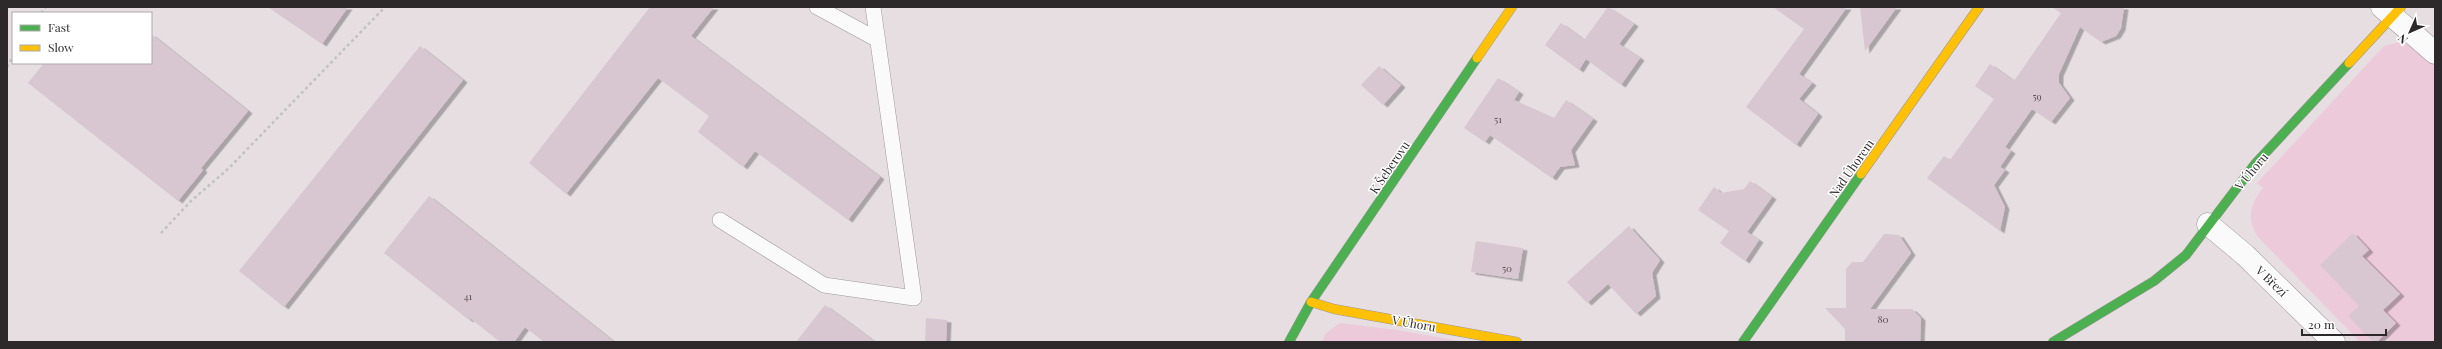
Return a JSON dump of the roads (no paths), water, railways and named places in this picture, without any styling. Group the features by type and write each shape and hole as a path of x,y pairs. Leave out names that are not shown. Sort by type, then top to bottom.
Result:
{"street":[{"name":"K Šeberovu","path":"1289,342 1311,302 1512,7"},
{"name":"Nad Úhorem","path":"1743,342 1979,7"},
{"name":"V Úhoru","path":"2053,342 2154,282 2186,255 2255,164 2392,10 2435,53"},
{"name":"V Březí","path":"2208,224 2245,255 2334,342"},
{"name":"V Úhoru","path":"1311,302 1334,308 1517,342"}],"lane":[{"path":"817,7 878,40"},
{"path":"720,220 824,285 914,298 873,7"}]}
